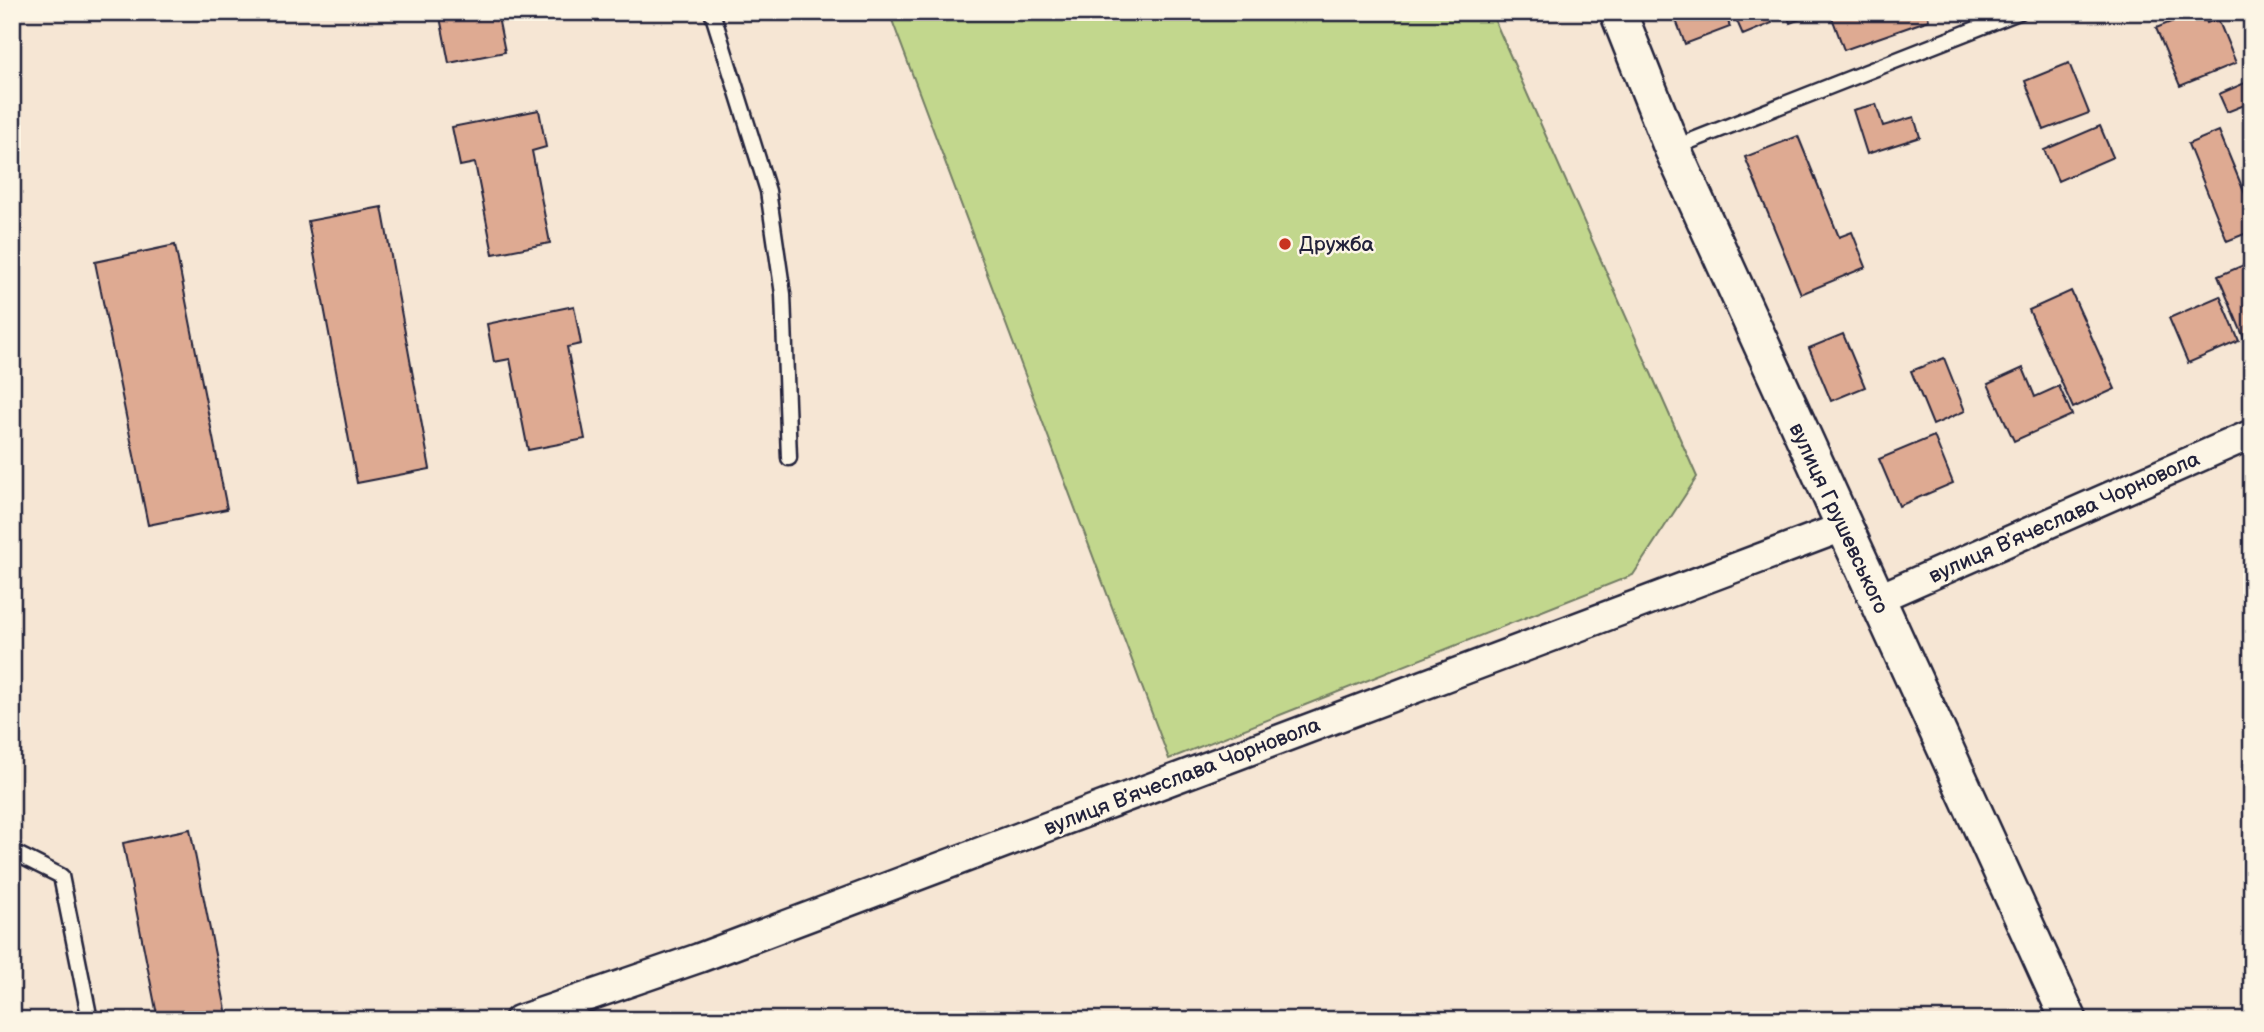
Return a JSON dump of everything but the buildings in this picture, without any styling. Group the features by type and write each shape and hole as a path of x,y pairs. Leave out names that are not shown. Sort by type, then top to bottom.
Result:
{"street":[{"name":"вулиця Грушевського","path":"1618,12 1672,148 2068,1020"},
{"name":"вулиця Вʼячеслава Чорновола","path":"1877,599 2252,434"},
{"name":"вулиця Вʼячеслава Чорновола","path":"519,1020 699,958 1843,527"}],"lane":[{"path":"712,12 768,191 783,294 789,458"},
{"path":"1672,148 2019,12"},
{"path":"12,855 17,854 61,876 90,1020"}],"green space":[{"name":"Дружба","path":"889,12 1491,12 1697,477 1633,575 1169,759"}],"place":[{"name":"Дружба","path":"1285,244"}]}
